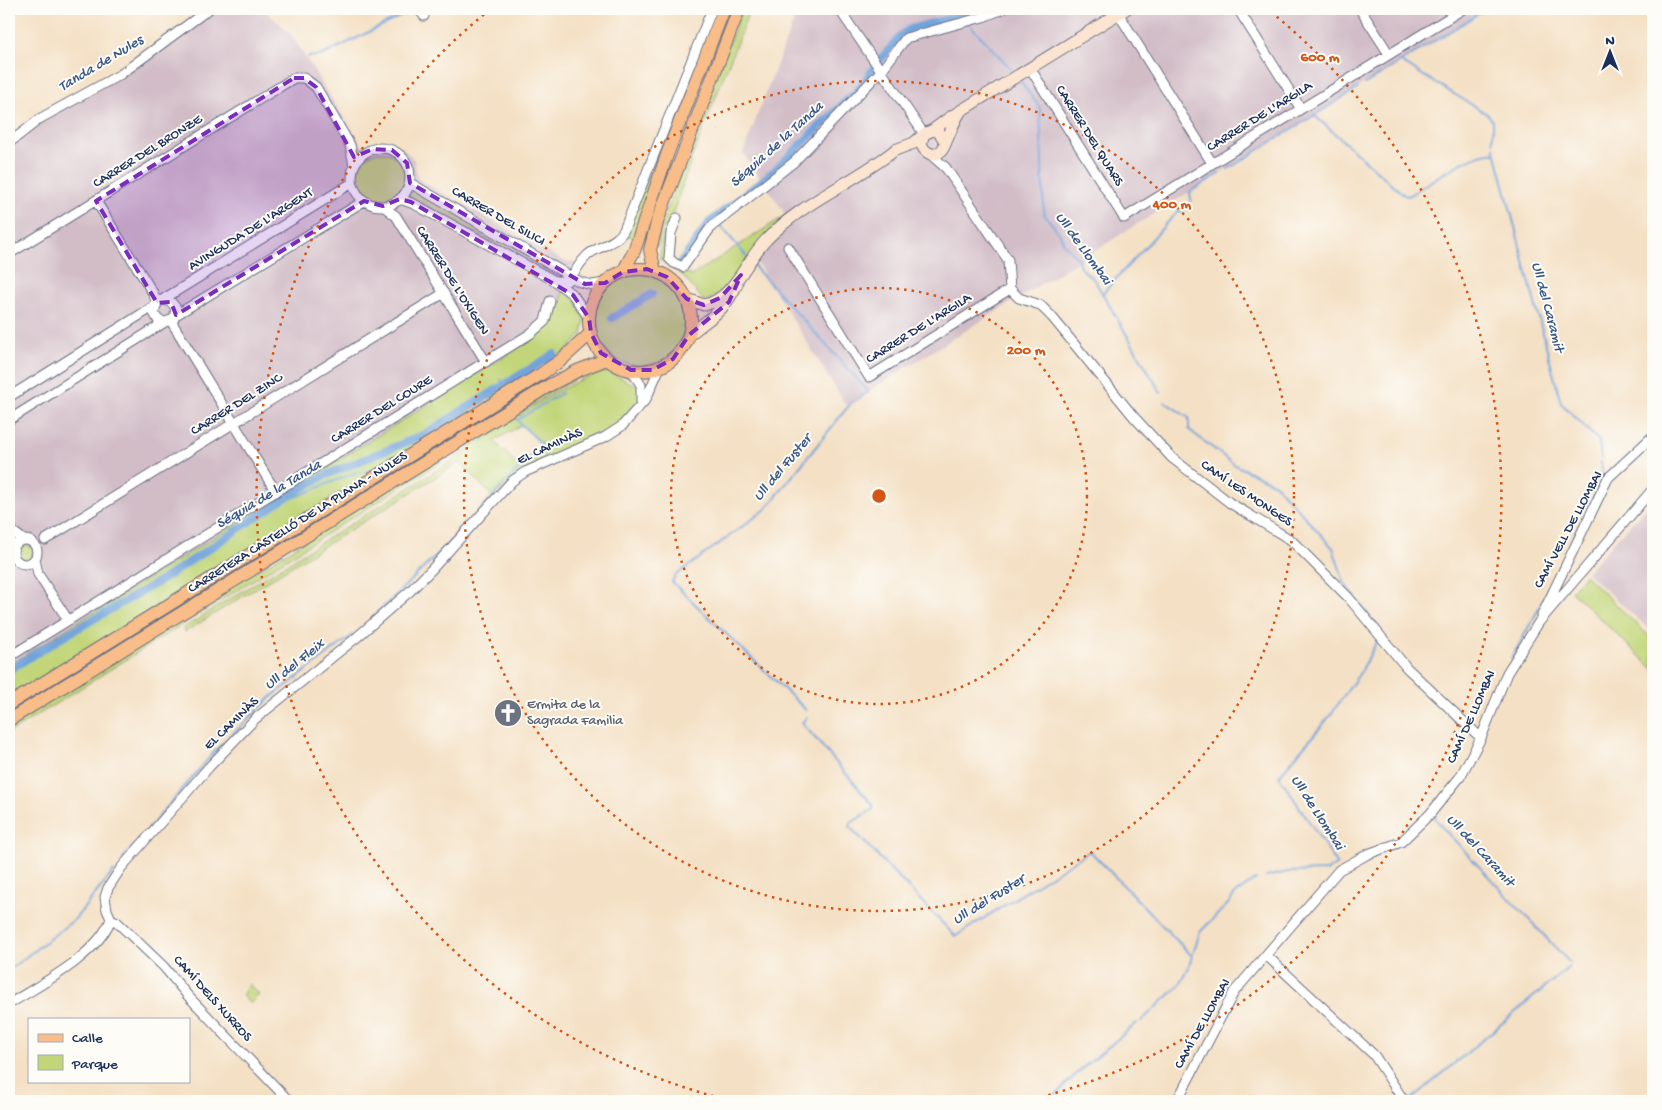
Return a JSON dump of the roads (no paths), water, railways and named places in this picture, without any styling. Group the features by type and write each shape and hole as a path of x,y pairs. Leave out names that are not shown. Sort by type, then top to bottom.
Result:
{"main road":[{"path":"623,272 634,251 665,162 724,9"},
{"path":"655,271 650,250 658,219 739,9"},
{"path":"687,299 704,305 714,302 741,275 765,241 804,208 881,161 895,150 914,143 925,131 1122,11"},
{"path":"881,161 910,152 937,154 944,145 961,110"},
{"path":"925,131 943,135 944,145"},
{"path":"925,131 920,143 923,150 929,154"},
{"path":"689,335 691,317 687,299 672,280 655,271 638,269 623,272 605,283 594,299 589,318 591,333 597,347 607,359 631,370 647,371 660,367 678,354 689,335 719,313 729,302 741,275"},
{"name":"CARRETERA CASTELLÓ DE LA PLANA - NULES","path":"9,704 541,374 560,361 591,333"},
{"name":"CARRETERA CASTELLÓ DE LA PLANA - NULES","path":"9,720 550,385 577,371 607,359"}],"street":[{"path":"9,143 40,118 121,74 209,9"},
{"path":"555,281 567,281 572,276 577,265 592,253 614,240 624,230 712,9"},
{"path":"838,9 925,131"},
{"path":"677,218 671,232 669,258 674,263 683,267 711,228 794,162 881,71 906,38 984,17 1003,9"},
{"path":"1238,9 1301,109"},
{"path":"1360,9 1389,54"},
{"name":"CARRER DE L'ARGILA","path":"1124,218 1463,9"},
{"path":"1122,11 1212,163"},
{"name":"CARRER DEL QUARS","path":"1030,68 1124,218"},
{"name":"CARRER DEL BRONZE","path":"9,254 294,78 304,78 316,88 350,145"},
{"path":"350,145 365,153"},
{"path":"350,145 354,164 352,183 357,194 364,200 383,206 398,201 410,182 410,173 401,156 392,150 383,148 365,153 354,164"},
{"path":"944,145 946,168"},
{"path":"929,154 946,168 1008,260 1010,289"},
{"name":"CARRER DEL SILICI","path":"410,182 586,284 605,283"},
{"name":"AVINGUDA DE L'ARGENT","path":"9,397 352,183"},
{"path":"9,420 364,200"},
{"path":"96,201 159,303"},
{"name":"CARRER DEL SILICI","path":"398,201 414,204 555,281 573,295 589,318"},
{"name":"CARRER DE L'OXIGEN","path":"396,216 398,201"},
{"name":"CARRER DE L'OXIGEN","path":"383,206 396,216 486,362"},
{"name":"CARRER DE L'ARGILA","path":"788,247 869,377 1010,289"},
{"path":"558,267 577,265"},
{"name":"CAMÍ LES MONGES","path":"1010,289 1019,298 1040,305 1052,317 1134,417 1172,458 1230,503 1291,540 1348,597 1407,668 1481,738"},
{"name":"CARRER DEL ZINC","path":"14,546 31,551 45,540 444,293"},
{"name":"CARRER DEL COURE","path":"9,657 530,334 545,321 550,301"},
{"path":"159,303 171,302 176,308 170,320"},
{"path":"159,303 154,313 158,320 170,320"},
{"path":"170,320 276,492"},
{"name":"EL CAMINÀS","path":"111,919 105,897 108,888 121,868 208,767 254,719 356,638 410,590 432,569 512,481 544,462 605,437 622,426 641,405 660,367"},
{"path":"631,370 641,385 641,405"},
{"name":"CAMÍ VELL DE LLOMBAI","path":"1539,622 1549,597 1608,478 1653,436"},
{"name":"CAMÍ DE LLOMBAI","path":"1177,1101 1234,992 1339,870 1368,854 1402,842 1414,831 1460,776 1481,738 1507,673 1539,622 1653,489"},
{"path":"10,528 14,546 14,557 19,562 31,551"},
{"path":"10,528 31,551 38,574 68,620"},
{"path":"9,1004 62,971 98,942 106,932 111,919"},
{"name":"CAMÍ DELS XURROS","path":"111,919 117,922 164,967 188,996 204,1010 289,1101"},
{"path":"1266,955 1374,1055 1404,1101"}],"waterway":[{"path":"308,57 323,55 415,9"},
{"name":"Séquia de la Tanda","path":"878,62 903,34 910,29 985,9"},
{"name":"Séquia de la Tanda","path":"978,14 992,9"},
{"path":"1365,84 1486,9"},
{"name":"Séquia de la Tanda","path":"908,33 963,18"},
{"name":"Ull de Llombai","path":"970,25 1013,71"},
{"name":"Séquia de la Tanda","path":"881,63 897,43"},
{"name":"Ull del Caramit","path":"1401,62 1487,114 1493,121 1493,142"},
{"name":"Tanda de Nules","path":"114,73 127,65"},
{"name":"Séquia de la Tanda","path":"679,265 709,223 773,172 860,87 874,68"},
{"name":"Séquia de la Tanda","path":"868,78 873,72"},
{"name":"Ull de Llombai","path":"1019,79 1040,108 1044,214 1060,234 1064,244 1078,259 1080,267 1095,281 1161,393"},
{"path":"1228,169 1358,88"},
{"name":"Tanda de Nules","path":"53,107 83,90"},
{"name":"Tanda de Nules","path":"9,138 40,114"},
{"path":"1314,115 1404,195 1408,196 1476,156 1495,153"},
{"name":"Séquia de la Tanda","path":"781,167 818,130"},
{"name":"Ull del Caramit","path":"1494,147 1561,403 1599,441 1601,458"},
{"path":"1102,294 1179,210 1182,212 1191,201 1190,192 1219,174"},
{"name":"Ull del Fuster","path":"720,225 746,256"},
{"name":"Ull del Fuster","path":"753,265 869,392 851,403 766,509 675,576 672,582 806,710"},
{"name":"Séquia de la Tanda","path":"612,318 652,294"},
{"name":"Séquia de la Tanda","path":"56,641 165,578 291,494 326,475 423,435 554,354"},
{"name":"Séquia de la Tanda","path":"325,476 425,431 502,383 501,379"},
{"name":"Ull del Fleix","path":"370,620 439,553 542,444 517,420 562,393"},
{"name":"Ull de Llombai","path":"1165,402 1189,418 1189,429 1192,432 1235,465 1275,484 1333,548 1344,582 1381,631"},
{"name":"Ull del Caramit","path":"1511,659 1537,612 1603,478 1601,462"},
{"name":"Séquia de la Tanda","path":"9,673 85,626 158,585 283,502 354,473 372,471"},
{"name":"Ull del Fleix","path":"123,859 215,751 270,698 353,635"},
{"name":"Ull de Llombai","path":"1266,877 1288,872 1327,871 1337,864 1279,776 1329,717 1362,670 1377,641"},
{"name":"Séquia de la Tanda","path":"9,670 53,643"},
{"name":"Ull del Caramit","path":"1479,732 1502,674"},
{"name":"Ull del Fuster","path":"807,717 802,723 873,805 873,809 851,823 850,827 954,935 956,936 1090,851 1192,956"},
{"name":"Ull del Caramit","path":"1467,772 1483,744"},
{"name":"Ull del Caramit","path":"1436,814 1435,818 1441,826 1570,963"},
{"name":"Ull del Fleix","path":"9,970 75,919 114,871"},
{"name":"Ull de Llombai","path":"1141,1021 1180,985 1187,972 1200,932 1228,904 1235,894 1256,879"},
{"name":"Ull del Caramit","path":"1411,1100 1569,967"},
{"name":"Ull de Llombai","path":"1050,1101 1078,1072 1137,1023"}],"place":[{"name":"Ermita de la Sagrada Familia","path":"508,713"}]}
